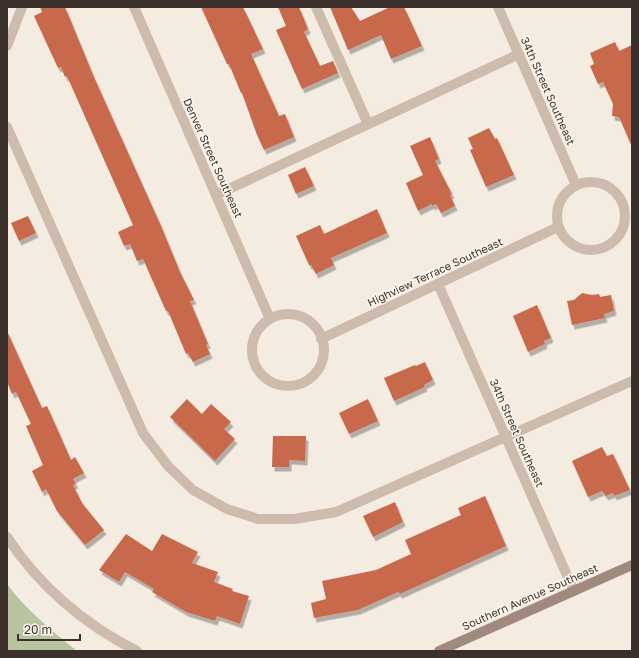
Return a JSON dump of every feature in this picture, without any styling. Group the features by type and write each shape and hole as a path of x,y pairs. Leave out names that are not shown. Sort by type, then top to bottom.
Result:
{"main road":[{"name":"Southern Avenue Southeast","path":"439,651 632,565"}],"street":[{"path":"7,46 22,7"},
{"name":"Denver Street Southeast","path":"134,7 270,319"},
{"path":"316,7 368,124"},
{"name":"34th Street Southeast","path":"498,7 576,185"},
{"path":"216,195 519,54"},
{"path":"7,127 143,433 168,466 193,490 227,509 258,519 294,519 336,512 632,381"},
{"path":"585,182 604,184 619,196 626,217 623,229 617,239 608,247 596,251 584,250 573,246 563,238 558,227 556,215 559,202 566,192 576,185 585,182"},
{"name":"Highview Terrace Southeast","path":"322,338 558,227"},
{"name":"34th Street Southeast","path":"438,284 574,591"},
{"path":"282,315 294,315 306,320 315,328 322,338 324,351 321,363 315,374 305,382 293,386 281,386 269,381 260,373 253,362 251,350 254,337 260,327 270,319 282,315"},
{"path":"7,536 39,578 62,601 90,624 137,651"}],"green space":[{"path":"7,584 14,594 31,611 77,651 7,651"}],"building":[{"path":"40,7 65,7 93,75 161,226 180,272 194,300 190,301 208,344 206,345 210,354 193,362 188,353 186,354 168,311 166,311 143,259 137,261 130,244 124,246 118,232 133,225 67,76 65,77 61,67 58,68 34,16 42,12"},
{"path":"201,7 243,7 263,49 251,54 279,116 285,114 294,137 264,150 242,93"},
{"path":"278,7 299,7 308,29 304,32 320,66 333,61 338,73 302,89 276,30 286,26"},
{"path":"330,7 351,7 360,21 390,7 404,7 422,46 391,59 381,35 348,50"},
{"path":"615,42 619,51 632,45 632,147 619,117 612,116 613,104 603,82 598,84 590,66 594,64 590,53"},
{"path":"489,128 495,139 497,138 514,175 486,187 470,150 473,149 468,138"},
{"path":"430,137 439,159 435,161 452,194 450,195 455,206 441,213 436,204 432,206 432,204 418,211 406,183 423,175 410,146"},
{"path":"305,167 314,186 296,194 288,175"},
{"path":"377,209 387,233 331,258 334,265 316,274 311,265 309,265 296,236 320,225 324,234"},
{"path":"28,216 36,233 19,241 11,223"},
{"path":"582,293 592,295 599,294 600,297 611,295 614,311 604,314 605,318 572,325 567,301 574,300"},
{"path":"537,305 551,338 544,341 545,344 528,352 513,316"},
{"path":"7,331 42,408 47,406 71,460 75,457 84,473 73,479 76,484 73,485 82,503 104,530 85,545 57,511 46,489 42,492 32,471 43,465 26,426 31,424 16,392 12,394 7,382"},
{"path":"425,362 433,380 424,385 425,387 394,401 384,378"},
{"path":"187,399 202,414 211,404 231,422 224,429 235,439 215,461 170,417"},
{"path":"368,399 378,421 349,434 339,413"},
{"path":"273,436 306,436 305,461 289,460 289,467 272,467"},
{"path":"602,447 607,456 613,454 630,490 614,496 613,493 606,496 602,491 588,497 572,461"},
{"path":"485,496 506,546 400,594 398,592 358,610 314,618 311,603 326,599 322,581 376,570 411,554 405,540 461,515 458,508"},
{"path":"395,502 403,522 373,537 363,516"},
{"path":"126,534 152,551 162,534 198,552 192,563 218,572 214,582 233,589 232,591 249,596 240,624 217,616 215,621 186,612 152,592 154,589 125,572 119,582 99,570"}]}
